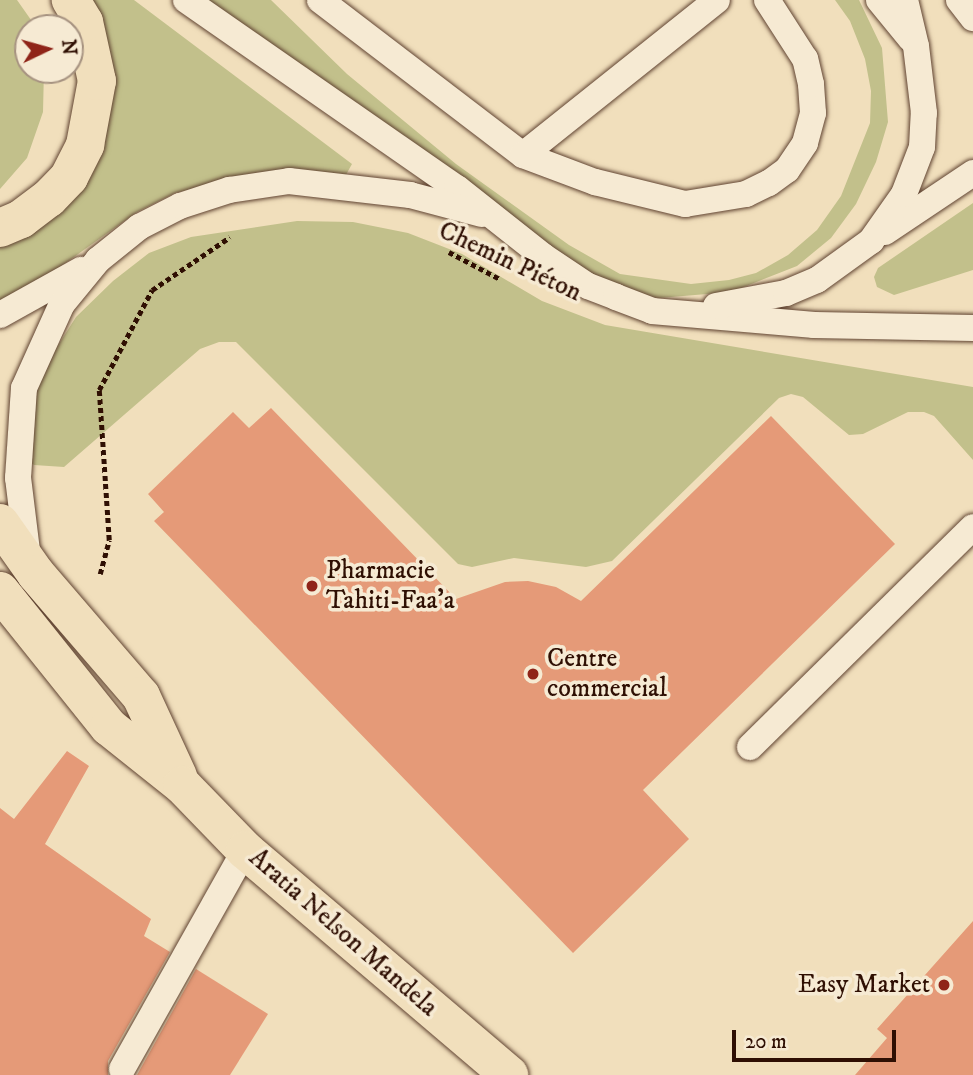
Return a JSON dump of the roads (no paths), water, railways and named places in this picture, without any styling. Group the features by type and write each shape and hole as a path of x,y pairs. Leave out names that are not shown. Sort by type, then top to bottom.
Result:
{"main road":[{"path":"0,228 21,219 49,198 69,177 85,145 97,81 84,22 71,0"},
{"name":"Aratia Nelson Mandela","path":"0,523 29,564 141,696 182,785"},
{"name":"Aratia Nelson Mandela","path":"0,591 110,727 182,785 245,850 509,1075"}],"lane":[{"path":"186,0 457,188 487,215 588,286 652,311 814,325 973,328"},
{"path":"320,0 523,155 595,182 685,204 746,194 769,183 787,170 806,143 813,113 804,59 767,0"},
{"path":"523,155 717,0"},
{"path":"879,0 916,46"},
{"path":"872,241 904,194 922,147 924,113 916,46 905,0"},
{"path":"959,0 973,18"},
{"path":"652,311 715,306 786,293 817,280 973,173"},
{"path":"0,315 26,304 98,260 139,227 180,206 229,190 289,181 410,195 487,215"},
{"path":"29,564 18,478 24,388 62,304 98,260"},
{"path":"750,747 973,527"},
{"path":"122,1069 245,850"}],"place":[{"name":"Pharmacie Tahiti-Faa'a","path":"312,586"},
{"name":"Centre commercial","path":"533,674"},
{"name":"Easy Market","path":"944,985"}]}
